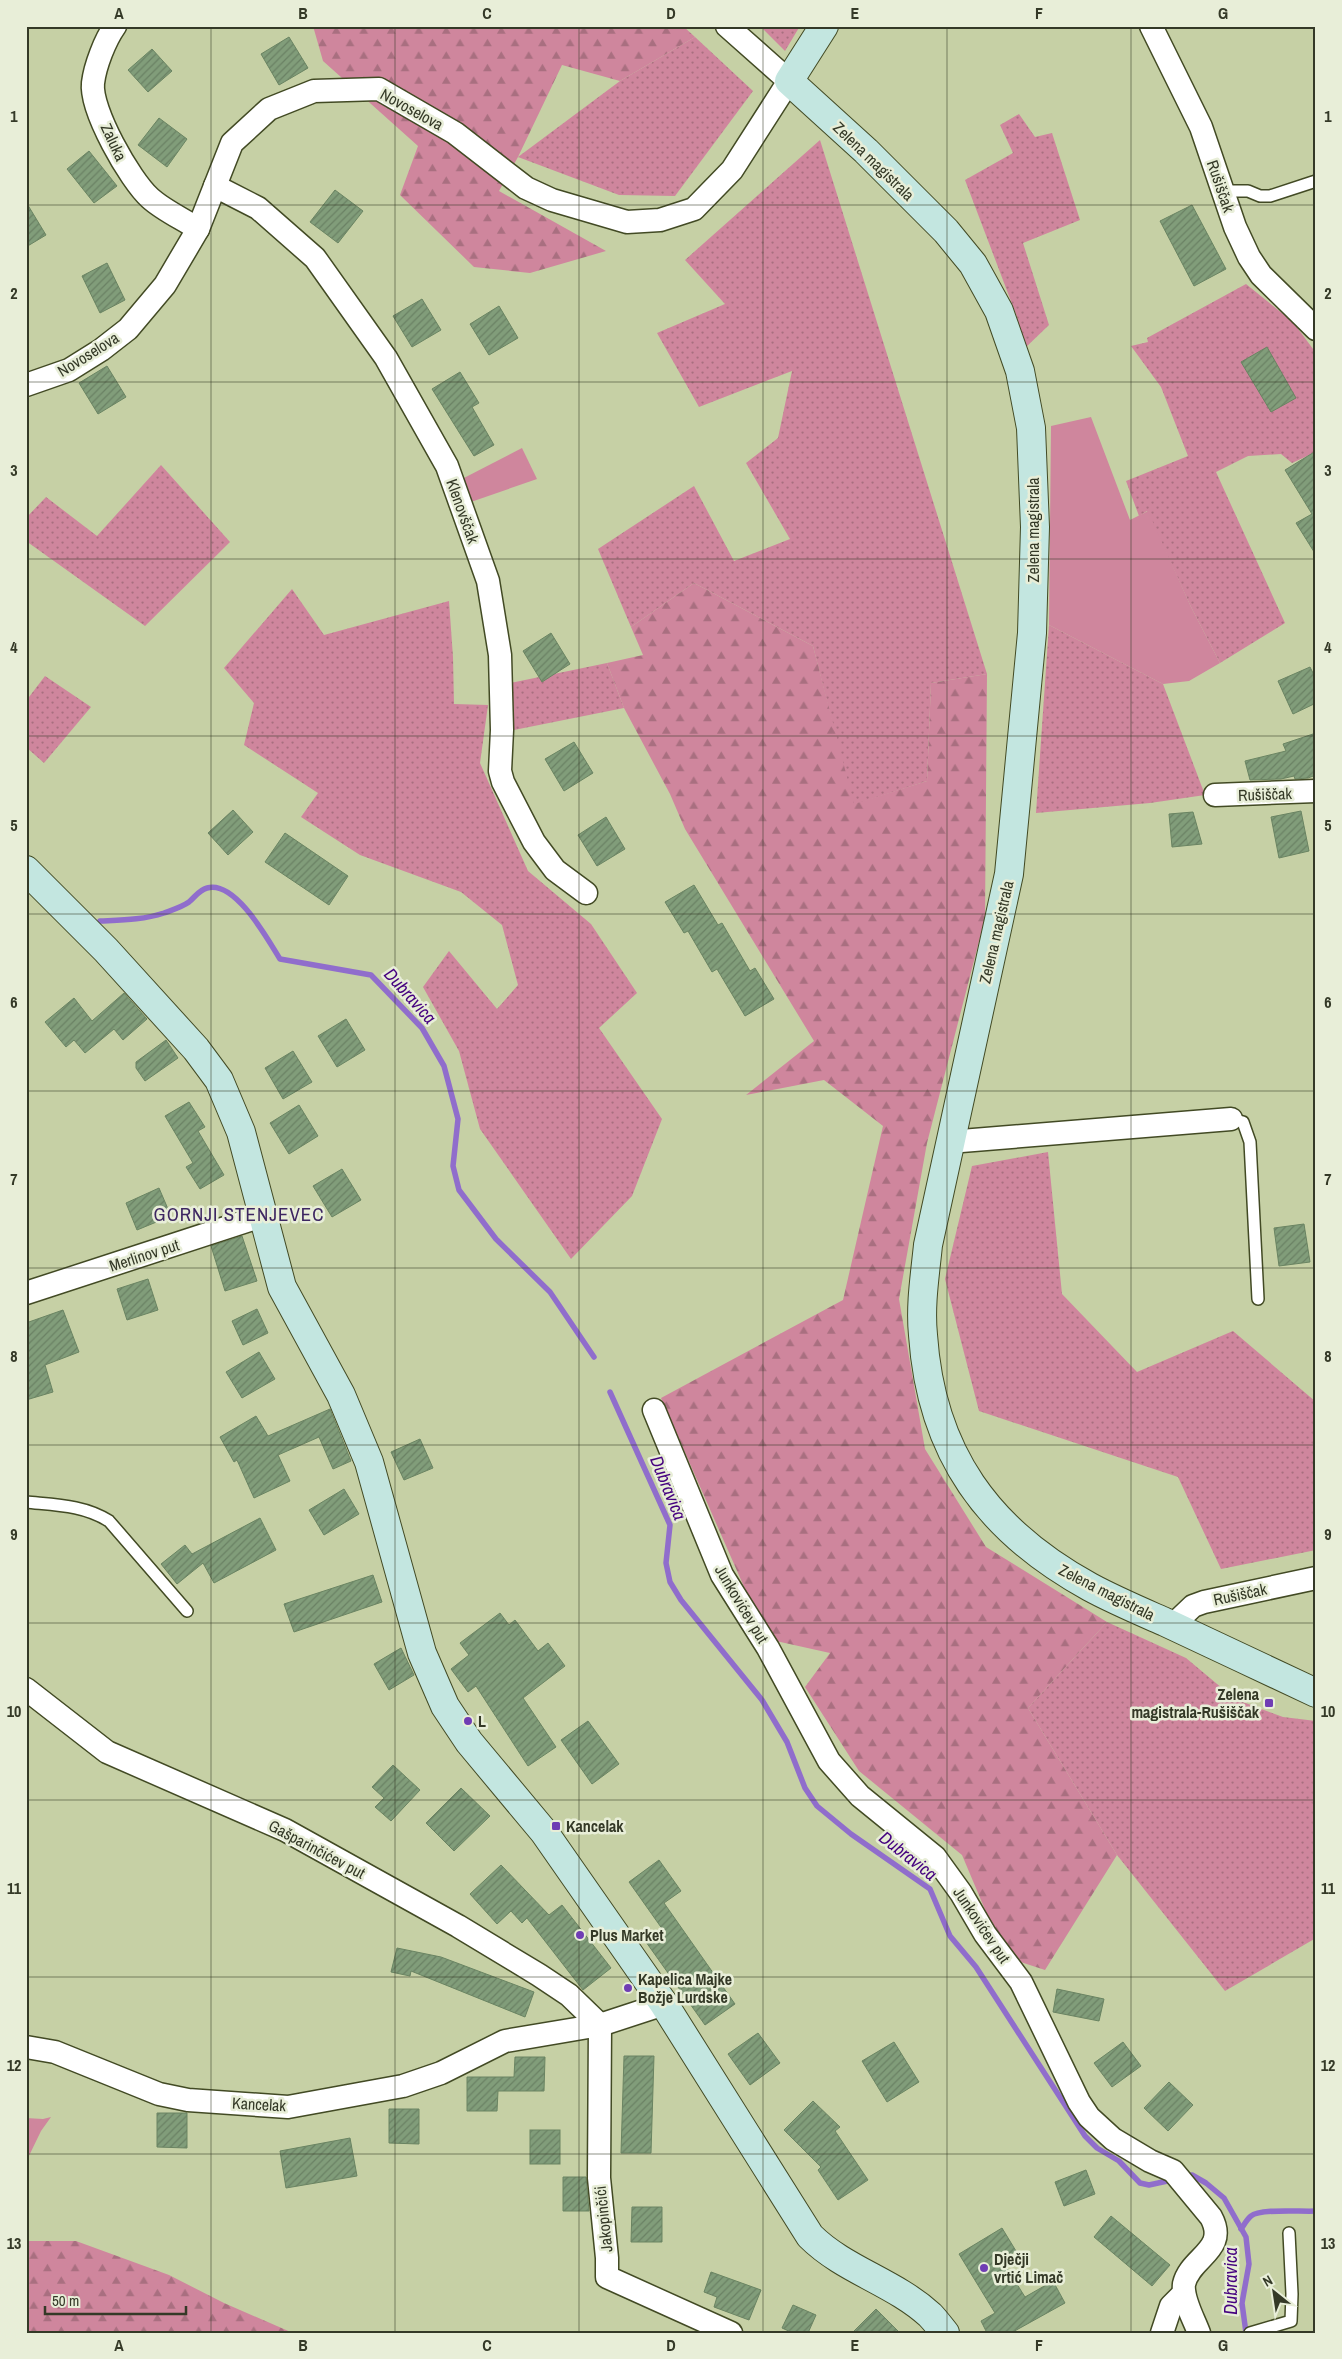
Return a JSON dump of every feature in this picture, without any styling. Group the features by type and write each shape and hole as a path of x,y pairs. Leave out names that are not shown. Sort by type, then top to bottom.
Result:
{"street":[{"name":"Zaluka","path":"115,26 106,38 93,84 98,108 119,159 150,198 198,229"},
{"name":"Zelena magistrala","path":"728,26 866,151 946,230 972,264 999,311 1020,371 1031,425 1035,527 1032,633 1009,874 928,1245 922,1319 933,1401 954,1459 987,1508 1017,1537 1050,1562 1090,1587 1316,1693"},
{"path":"789,82 824,26"},
{"name":"Rušiščak","path":"1151,26 1201,127 1235,227 1253,263 1261,275 1316,329"},
{"name":"Novoselova","path":"26,385 69,370 101,350 128,329 165,285 198,229 232,143 269,109 314,91 379,89 455,133 526,188 543,196 627,222 660,220 694,209 732,170 789,82"},
{"name":"Klenovščak","path":"215,186 258,208 315,258 386,358 447,466 488,581 500,655 502,730 500,771 502,782 534,842 554,870 586,893"},
{"name":"Rušiščak","path":"1215,795 1316,791"},
{"path":"26,870 106,950 196,1049 219,1080 241,1132 282,1287 333,1378 358,1431 377,1485 422,1653 444,1706 469,1742 544,1832 664,2004 810,2236 833,2256 895,2290 930,2315 945,2333"},
{"path":"949,1142 1231,1119"},
{"name":"Merlinov put","path":"26,1293 262,1216"},
{"name":"Junkovićev put","path":"654,1410 722,1575 768,1648 829,1761 860,1796 935,1857 961,1893 984,1934 1021,1982 1079,2102 1089,2117 1114,2140 1150,2161 1173,2171 1215,2224 1215,2239 1187,2276 1184,2293 1171,2306 1162,2333"},
{"name":"Rušiščak","path":"1172,1626 1193,1606 1204,1602 1316,1578"},
{"name":"Gašparinčićev put","path":"26,1689 107,1752 247,1812 311,1844 458,1926 569,1995 600,2025"},
{"name":"Kancelak","path":"26,2047 56,2052 159,2094 188,2100 288,2107 402,2086 441,2073 505,2041 600,2025 664,2004"},
{"name":"Jakopinčići","path":"600,2025 599,2178 607,2258 607,2277 731,2333"},
{"path":"1184,2293 1199,2333"}],"lane":[{"path":"1224,191 1248,191 1260,196 1270,196 1316,181"},
{"path":"1231,1119 1243,1122 1250,1142 1258,1299"},
{"path":"26,1502 80,1508 96,1512 109,1521 187,1611"},
{"path":"1252,2332 1291,2321 1292,2294 1289,2233"}],"green space":[{"path":"313,26 683,26 695,37 620,81 562,65 518,157 499,191 606,251 530,273 474,267 400,195 418,146 323,61"},
{"path":"760,26 800,26 785,51"},
{"path":"695,37 753,91 675,196 619,195 518,157 620,81"},
{"path":"1019,114 1035,137 1052,133 1080,220 1023,243 1049,325 1024,349 1017,317 965,180 1013,153 1000,125"},
{"path":"820,140 987,674 931,683 927,781 853,805 813,646 694,583 631,627 598,549 694,486 734,561 790,539 746,463 778,438 792,371 699,407 657,333 725,304 685,260"},
{"path":"1246,284 1293,322 1316,353 1316,452 1292,463 1281,454 1248,456 1216,472 1285,623 1220,663 1191,607 1147,511 1139,516 1126,481 1188,456 1161,387 1131,346 1148,342 1147,338"},
{"path":"1091,417 1130,520 1148,511 1191,607 1220,663 1189,681 1163,684 1049,625 1051,426"},
{"path":"522,448 537,479 468,503 462,479"},
{"path":"161,465 230,542 145,626 26,541 26,518 46,497 97,536"},
{"path":"694,583 813,646 854,804 927,781 931,683 987,674 985,918 927,1143 899,1299 925,1449 986,1547 1107,1622 1028,1708 1117,1855 1045,1970 1005,1957 962,1855 859,1771 805,1687 830,1653 767,1639 661,1398 843,1300 883,1126 824,1080 746,1095 814,1041 685,829 670,794 624,708 607,663 643,655 631,627"},
{"path":"292,589 324,635 449,601 454,704 488,705 480,763 528,871 591,924 637,993 599,1028 662,1119 632,1196 571,1259 480,1129 459,1051 423,987 449,951 497,1009 518,985 502,925 461,892 360,855 301,817 318,793 244,745 254,703 224,668"},
{"path":"1049,625 1163,684 1205,795 1150,803 1036,813"},
{"path":"607,663 624,708 509,731 506,684"},
{"path":"45,676 91,707 44,763 26,747 26,701"},
{"path":"1048,1152 1062,1294 1137,1372 1233,1331 1316,1402 1316,1550 1221,1569 1178,1477 979,1411 945,1279 972,1166"},
{"path":"1107,1622 1186,1658 1235,1699 1283,1717 1316,1721 1316,1938 1225,1991 1117,1855 1028,1708"},
{"path":"51,2117 41,2131 26,2162 26,2118 43,2119"},
{"path":"26,2241 76,2241 169,2275 224,2303 293,2333 26,2333"}],"building":[{"path":"289,37 308,68 279,85 261,54"},
{"path":"152,49 172,71 148,92 128,70"},
{"path":"159,118 187,139 167,167 138,145"},
{"path":"89,151 117,186 94,203 67,169"},
{"path":"335,190 363,211 338,243 310,222"},
{"path":"26,202 46,235 26,247"},
{"path":"1192,205 1226,269 1194,286 1160,221"},
{"path":"107,263 125,300 100,313 82,276"},
{"path":"422,299 441,330 412,347 393,316"},
{"path":"499,306 518,338 489,355 470,324"},
{"path":"1267,347 1296,398 1271,412 1241,362"},
{"path":"107,366 126,397 98,414 79,383"},
{"path":"460,372 479,403 472,407 494,445 474,456 432,389"},
{"path":"1316,451 1316,555 1296,523 1312,514 1285,470"},
{"path":"551,633 570,664 542,682 523,651"},
{"path":"1310,667 1316,679 1316,703 1293,714 1278,681"},
{"path":"1316,733 1316,775 1295,779 1294,776 1281,779 1250,780 1245,761 1286,751 1283,744"},
{"path":"574,742 593,773 564,791 545,759"},
{"path":"233,810 253,832 228,855 208,833"},
{"path":"1301,811 1309,851 1279,858 1271,817"},
{"path":"1193,812 1202,844 1172,847 1169,814"},
{"path":"606,817 625,849 597,866 578,835"},
{"path":"285,833 348,876 329,905 265,862"},
{"path":"694,885 718,925 722,923 750,971 755,968 774,999 745,1016 717,969 712,972 688,931 684,933 665,902"},
{"path":"124,993 147,1019 123,1040 114,1029 85,1053 74,1040 66,1047 45,1022 74,998 92,1021"},
{"path":"346,1019 365,1050 337,1067 318,1036"},
{"path":"166,1040 178,1058 145,1081 136,1068 136,1062"},
{"path":"293,1051 312,1082 283,1099 265,1068"},
{"path":"189,1102 205,1127 198,1131 224,1175 200,1189 186,1167 193,1163 165,1116"},
{"path":"299,1105 318,1136 289,1154 270,1123"},
{"path":"342,1169 361,1200 332,1217 313,1186"},
{"path":"159,1188 171,1216 137,1230 126,1203"},
{"path":"1304,1224 1310,1262 1279,1266 1274,1228"},
{"path":"242,1236 257,1281 225,1291 211,1246"},
{"path":"148,1279 158,1310 127,1320 117,1289"},
{"path":"257,1309 268,1333 243,1345 232,1321"},
{"path":"63,1310 79,1352 45,1365 53,1392 26,1400 26,1323"},
{"path":"259,1352 275,1379 242,1398 226,1372"},
{"path":"330,1409 351,1461 333,1469 319,1437 278,1455 290,1481 254,1498 237,1460 234,1462 220,1437 256,1416 268,1436"},
{"path":"420,1439 433,1468 404,1480 391,1452"},
{"path":"344,1489 359,1514 324,1535 309,1510"},
{"path":"260,1518 276,1550 214,1583 203,1563 177,1584 161,1564 185,1545 192,1554"},
{"path":"373,1575 382,1602 294,1632 284,1604"},
{"path":"500,1613 509,1625 515,1620 538,1651 548,1643 565,1666 523,1698 556,1747 528,1766 476,1686 468,1692 451,1669 469,1655 460,1643"},
{"path":"401,1648 414,1675 389,1690 374,1664"},
{"path":"588,1721 619,1764 592,1784 561,1740"},
{"path":"393,1765 420,1790 391,1821 375,1807 384,1798 372,1787"},
{"path":"461,1788 490,1816 454,1851 426,1823"},
{"path":"659,1860 681,1891 664,1903 735,2004 705,2025 646,1942 663,1930 629,1882"},
{"path":"501,1865 549,1915 562,1905 611,1968 583,1990 527,1918 522,1923 511,1911 497,1924 470,1894"},
{"path":"397,1948 441,1957 534,1992 525,2017 411,1971 410,1976 391,1972"},
{"path":"1057,1989 1104,1999 1099,2021 1053,2012"},
{"path":"758,2033 780,2063 750,2085 728,2054"},
{"path":"894,2042 919,2082 887,2102 862,2061"},
{"path":"1123,2042 1141,2066 1112,2087 1094,2063"},
{"path":"624,2056 654,2056 651,2153 621,2153"},
{"path":"515,2057 545,2057 544,2091 498,2091 497,2111 467,2111 467,2077 514,2077"},
{"path":"1169,2082 1193,2105 1168,2131 1144,2108"},
{"path":"813,2101 840,2127 835,2131 868,2180 838,2200 818,2170 821,2167 784,2130"},
{"path":"389,2109 419,2109 419,2144 389,2143"},
{"path":"157,2113 187,2113 187,2148 157,2147"},
{"path":"530,2130 560,2130 560,2164 530,2164"},
{"path":"350,2138 357,2176 286,2188 280,2151"},
{"path":"1086,2170 1095,2194 1064,2206 1055,2182"},
{"path":"563,2177 586,2177 589,2211 563,2211"},
{"path":"632,2207 662,2207 662,2242 631,2242"},
{"path":"1111,2216 1170,2265 1152,2286 1094,2237"},
{"path":"1002,2228 1016,2251 1002,2260 1025,2297 1053,2281 1065,2303 1011,2333 987,2333 981,2321 995,2313 959,2254"},
{"path":"711,2272 761,2290 749,2320 714,2307 717,2297 704,2292"},
{"path":"793,2305 816,2315 808,2333 793,2333 782,2328"},
{"path":"876,2309 900,2333 852,2333"}],"waterway":[{"name":"Dubravica","path":"100,921 148,917 174,910 189,902 204,889 218,888 239,901 259,925 280,959 371,975 422,1028 444,1066 458,1119 453,1166 459,1190 496,1239 550,1292 594,1357"},
{"name":"Dubravica","path":"610,1392 670,1525 666,1563 670,1582 681,1600 762,1700 787,1742 805,1788 817,1806 851,1834 930,1889 950,1936 976,1967 1085,2136 1097,2148 1119,2161 1140,2183 1149,2185 1172,2180"},
{"name":"Dubravica","path":"1184,2177 1192,2175 1206,2183 1224,2198 1246,2237 1249,2264 1242,2303 1246,2333"},
{"path":"1241,2229 1250,2217 1263,2212 1316,2211"}],"place":[{"name":"Zelena magistrala-Rušiščak","path":"1269,1703"},
{"name":"L","path":"468,1721"},
{"name":"Kancelak","path":"556,1826"},
{"name":"Plus Market","path":"580,1935"},
{"name":"Kapelica Majke Božje Lurdske","path":"628,1988"},
{"name":"Dječji vrtić Limač","path":"984,2268"}],"district":[{"name":"GORNJI STENJEVEC","path":"239,1214"}]}
